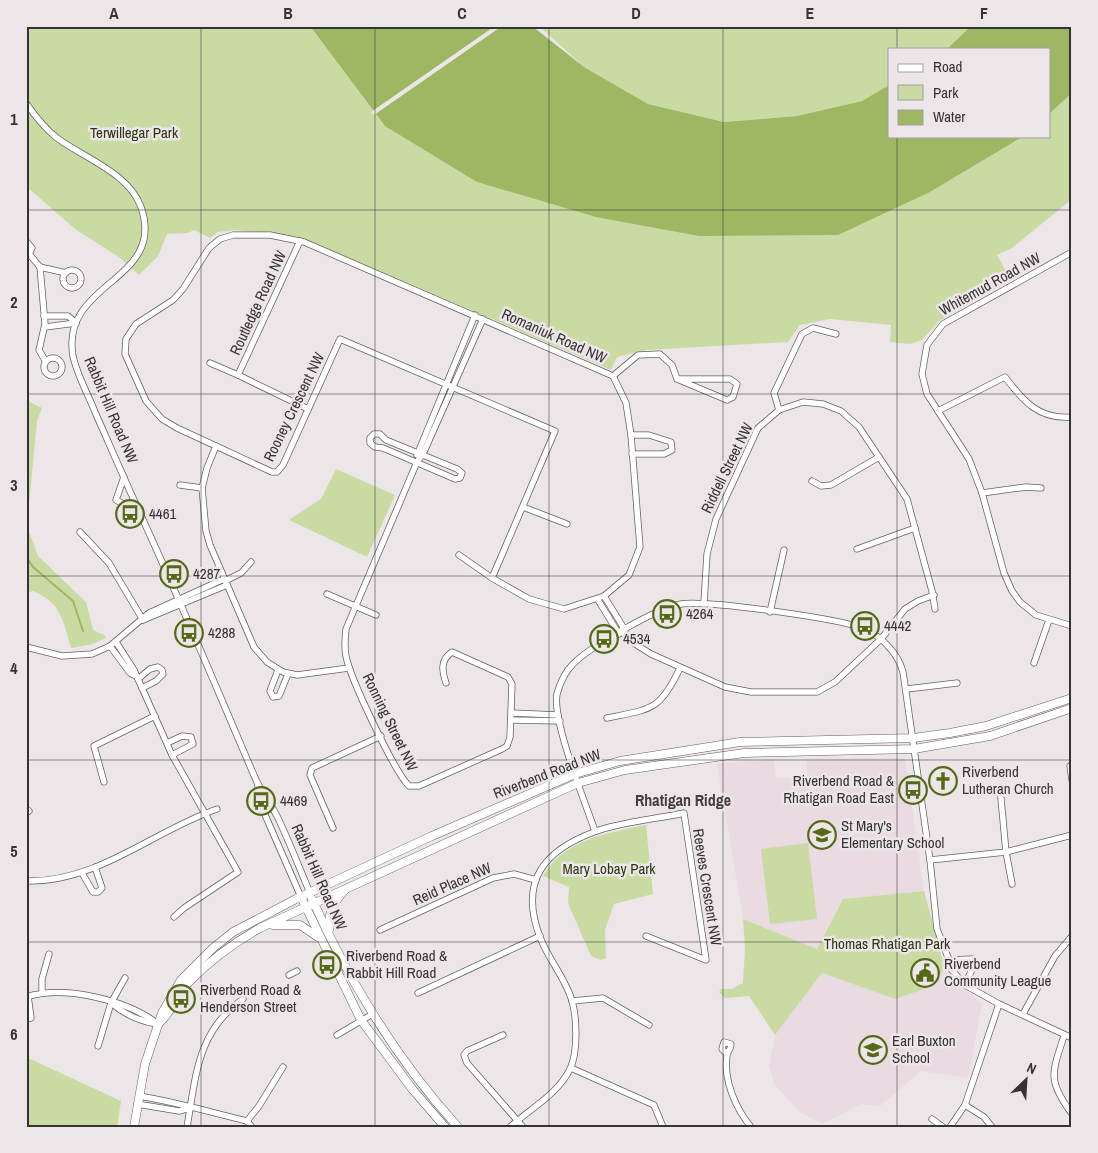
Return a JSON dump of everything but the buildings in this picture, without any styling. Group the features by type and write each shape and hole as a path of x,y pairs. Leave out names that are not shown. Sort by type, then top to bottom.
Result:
{"main road":[{"name":"Riverbend Road NW","path":"134,1127 145,1064 162,1013 181,980 213,948 233,932 301,897 432,836 576,774 620,761 740,742 913,738 986,726 1072,698"},
{"name":"Riverbend Road NW","path":"158,1024 166,1018 186,984 222,952 260,928 578,783 625,770 744,753 914,749 990,736 1072,708"},
{"path":"329,935 329,915 336,899 346,888"},
{"name":"Rabbit Hill Road NW","path":"310,893 329,935 371,1015 412,1074 458,1127"},
{"name":"Rabbit Hill Road NW","path":"301,897 360,1020 413,1090 445,1127"},
{"path":"260,928 281,923 300,925 314,933 321,940"}],"street":[{"name":"Rabbit Hill Road NW","path":"26,103 40,123 56,137 125,183 138,200 143,214 143,238 135,259 125,271 88,301 81,310 72,341 75,363 124,478 181,602 258,785 279,820 310,893"},
{"name":"Rooney Crescent NW","path":"445,383 340,339 283,464 277,472 272,472 170,424 151,408 141,393 126,358 126,339 136,324 178,294 204,254 220,239 241,234 270,235 300,241 483,319"},
{"path":"26,241 32,248 28,256 40,267 66,273"},
{"name":"Routledge Road NW","path":"238,376 300,241"},
{"name":"Whitemud Road NW","path":"938,411 927,394 923,381 923,360 927,345 935,332 947,321 1072,252"},
{"path":"40,267 44,327 39,350 46,362"},
{"name":"Ronning Street NW","path":"417,462 416,451 475,315"},
{"path":"44,316 68,316 76,323"},
{"name":"Ronning Street NW","path":"446,682 443,666 450,653 457,653 510,679 512,684 512,713 510,741 504,748 416,787 409,786 381,736 349,668 345,649 345,635 355,605 417,462 423,454 483,319"},
{"name":"Romaniuk Road NW","path":"459,555 492,578 529,599 564,609 598,600 629,576 640,547 631,435 626,403 613,376 483,319"},
{"path":"44,327 76,323"},
{"path":"836,334 813,328 802,334 774,393 779,410 803,402 814,402 833,407 856,422 904,493 934,595 935,609"},
{"path":"613,376 638,356 660,354 672,365 677,379 727,400 733,397 737,384 730,379 677,379"},
{"name":"Routledge Road NW","path":"210,363 308,408"},
{"path":"1072,417 1052,417 1034,410 1005,377 938,411 970,459 1009,585 1025,607 1049,620 1072,626"},
{"path":"445,383 555,431 492,578"},
{"name":"Riddell Street NW","path":"704,603 707,554 716,519 758,428 779,410"},
{"path":"374,434 380,434 386,440 423,454 457,469 462,473 460,478 455,479 383,448 375,447 370,443 370,438 374,434"},
{"path":"631,435 649,435 671,442 672,450 664,454 632,454"},
{"path":"216,446 204,475 202,488 207,537 257,652 278,670 288,674 308,675 349,668"},
{"path":"812,481 821,486 831,485 879,456"},
{"name":"Rabbit Hill Road NW","path":"124,478 116,500 141,514"},
{"path":"180,486 202,488"},
{"path":"982,494 1026,488 1041,488"},
{"path":"523,507 567,524"},
{"path":"857,549 915,528"},
{"path":"80,532 109,563 143,620"},
{"path":"770,612 784,550"},
{"path":"26,647 72,656 92,654 116,642 149,613 181,602 226,582 241,573 251,562"},
{"path":"328,594 376,615"},
{"path":"598,600 622,632 644,651 715,684 751,692 817,692 834,682 881,639 905,609 918,601 934,595"},
{"path":"604,596 622,632"},
{"path":"510,1127 560,1085 571,1068 576,1037 572,1001 540,936 532,906 539,868 564,846 595,831 578,783 559,718 557,694 568,669 582,656 650,615 669,607 704,603 853,624 868,630 881,639 898,657 907,689 930,860 936,929 950,960 951,969 965,985 999,1004 1023,1014 1064,1036 1072,1038"},
{"path":"1034,663 1049,620"},
{"path":"116,642 134,670 172,755 238,872 184,908 174,917"},
{"path":"110,646 130,673 137,678"},
{"path":"137,678 150,669 158,667 162,670 163,674 161,677 142,688"},
{"path":"607,718 641,711 655,705 666,695 680,668"},
{"path":"278,670 270,692 273,697 279,696 288,674"},
{"path":"907,689 957,683"},
{"path":"512,713 559,718"},
{"path":"104,782 94,746 155,716"},
{"path":"511,720 559,718"},
{"path":"167,743 182,736 191,737 193,744 172,755"},
{"path":"333,828 310,775 311,770 317,764 381,736"},
{"path":"1072,765 1070,766 1072,780"},
{"name":"Rabbit Hill Road NW","path":"258,785 258,794 262,808 301,897"},
{"path":"1000,788 1006,852 1012,884"},
{"path":"26,881 41,881 82,873 217,808"},
{"name":"Reeves Crescent NW","path":"595,831 684,813 706,960 646,936"},
{"path":"930,860 1006,852 1072,835"},
{"path":"82,873 93,892 98,892 102,888 95,867"},
{"name":"Reid Place NW","path":"380,930 493,878 514,874 536,880"},
{"path":"418,993 540,936"},
{"path":"1023,1014 1055,956 1072,936"},
{"path":"42,993 42,979 50,954"},
{"path":"950,960 972,959 974,965 965,985"},
{"path":"289,975 297,971"},
{"path":"98,1046 112,1003 125,978"},
{"path":"26,1019 31,1018 27,996 42,993 87,996 112,1003 122,1003 158,1024"},
{"path":"187,1127 197,1065 210,1034 229,1008 243,998"},
{"path":"572,1001 603,998 649,1024"},
{"path":"950,1127 965,1105 999,1004"},
{"path":"336,1035 371,1015"},
{"path":"503,1036 467,1051 464,1056 467,1063 523,1127"},
{"path":"1064,1036 1053,1071 1058,1095 1072,1114"},
{"path":"727,1054 730,1091 740,1114 751,1127"},
{"path":"247,1120 259,1106 282,1067"},
{"path":"571,1068 654,1105 663,1127"},
{"path":"138,1100 179,1102 190,1108 247,1120 252,1127"},
{"path":"965,1105 984,1117 992,1127"},
{"path":"932,1119 943,1127"}],"shaded area":[{"name":"St Mary's Elementary School","path":"905,758 924,891 843,899 817,949 743,919 717,764 774,759 776,778 807,778 807,759"},
{"name":"Earl Buxton School","path":"945,969 960,986 982,1003 968,1078 921,1071 880,1106 861,1104 822,1124 801,1113 775,1085 769,1066 775,1035 822,973 895,999 927,988"}],"green space":[{"name":"Terwillegar Park","path":"26,26 310,26 385,126 930,192 1021,138 1050,138 1050,113 1072,93 1072,199 1012,248 997,255 1011,280 939,321 922,340 910,344 890,342 891,325 830,319 800,325 788,342 646,350 617,357 611,370 302,238 236,230 218,232 210,238 194,230 188,233 167,234 158,256 139,275 119,257 75,229 26,186"},
{"path":"539,26 971,26 948,48 888,48 888,86 862,101 797,116 724,122 648,104 584,67"},
{"path":"26,400 42,408 37,421 27,526 38,556 86,602 93,630 104,635 106,638 93,644 71,648 63,621 55,607 50,601 33,591 26,593"},
{"path":"336,469 395,495 367,557 289,520 321,499"},
{"name":"Mary Lobay Park","path":"646,825 653,894 614,904 605,930 606,958 601,960 591,956 568,903 569,887 543,876 552,864 575,846 602,835"},
{"path":"808,843 817,919 770,924 761,849"},
{"name":"Thomas Rhatigan Park","path":"924,891 945,969 927,988 895,999 822,973 775,1035 749,996 725,998 719,992 721,989 731,989 743,983 745,948 743,919 817,949 843,899"},
{"path":"26,1057 121,1101 117,1127 26,1127"}],"water":[{"path":"310,26 532,26 584,67 648,104 724,122 797,116 862,101 888,86 888,138 1021,138 930,192 838,235 699,236 596,217 477,182 385,126"},
{"path":"971,26 1072,26 1072,93 1050,113 1050,48 948,48"}],"pier":[{"path":"495,26 502,26 374,115 371,112"}],"waterway":[{"path":"26,557 33,567 73,601 83,631"}],"place":[{"name":"4461","path":"130,514"},
{"name":"4287","path":"174,574"},
{"name":"4264","path":"667,614"},
{"name":"4442","path":"865,626"},
{"name":"4288","path":"189,633"},
{"name":"4534","path":"604,639"},
{"name":"Riverbend Lutheran Church","path":"943,781"},
{"name":"Riverbend Road & Rhatigan Road East","path":"913,790"},
{"name":"4469","path":"261,801"},
{"name":"St Mary's Elementary School","path":"822,835"},
{"name":"Riverbend Road & Rabbit Hill Road","path":"327,965"},
{"name":"Riverbend Community League","path":"925,973"},
{"name":"Riverbend Road & Henderson Street","path":"181,999"},
{"name":"Earl Buxton School","path":"873,1050"}],"district":[{"name":"Rhatigan Ridge","path":"683,800"}]}
